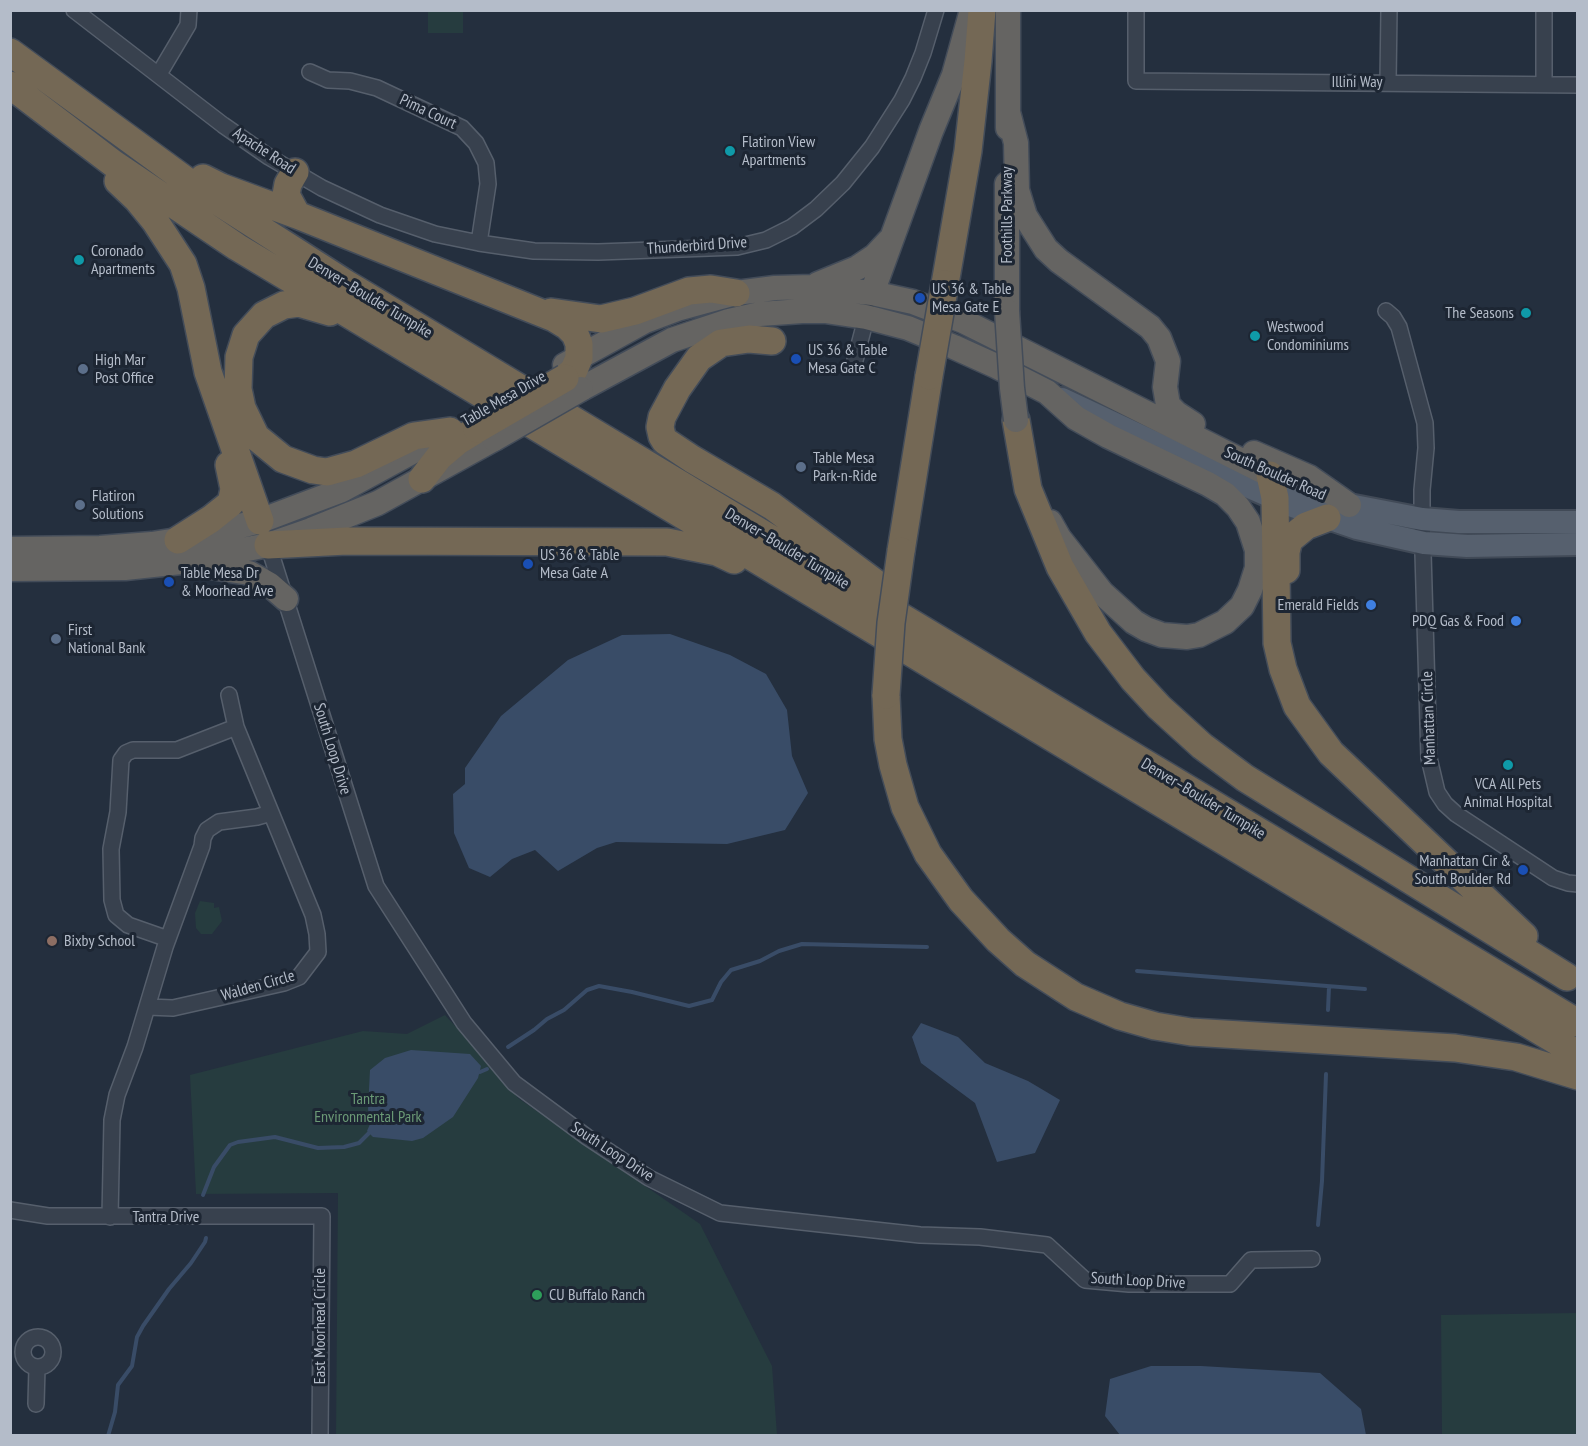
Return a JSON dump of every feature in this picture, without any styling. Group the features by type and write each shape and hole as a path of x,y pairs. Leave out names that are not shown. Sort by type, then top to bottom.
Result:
{"highway":[{"path":"931,130 951,57 960,10"},
{"path":"422,479 439,457 471,430 569,374 645,321 677,309 736,293 775,288 812,287 872,293 931,130 954,75 972,10"},
{"path":"982,10 968,151 901,551 891,623 886,695 888,739 893,765 905,807 928,854 961,900 1025,964 1076,997 1120,1016 1155,1026 1191,1032 1455,1048 1516,1057 1578,1076"},
{"name":"Foothills Parkway","path":"1008,10 1007,311 1011,377 1016,420 1043,508 1059,538 1102,593 1146,629 1174,637 1199,635 1215,628 1234,614 1250,591 1257,568 1257,550 1248,522 1238,507 1225,494 1208,484 1076,418 1047,392"},
{"name":"Denver–Boulder Turnpike","path":"10,52 228,210 335,277 1578,1023"},
{"name":"Denver–Boulder Turnpike","path":"10,85 72,134 237,247 1578,1054"},
{"path":"1008,112 1016,143 1017,190 1025,216 1047,249 1059,261 1150,327 1159,338 1168,361 1165,395 1168,405 1184,419 1309,477 1338,512 1306,526 1290,540 1286,552 1285,595 1276,626"},
{"path":"114,128 141,139 221,187 537,310 567,326 575,334 579,344 569,374"},
{"path":"72,134 97,164 137,199 183,264 191,288 208,372 264,533 347,541 394,555 433,557 528,557 595,542 667,542 717,552 831,604"},
{"path":"295,172 288,184 286,195 297,215"},
{"path":"812,287 857,268 875,256 893,237"},
{"path":"537,310 601,319 634,311 689,291 711,290 736,293"},
{"name":"South Boulder Road","path":"872,293 936,310 997,337 1272,487"},
{"path":"362,323 299,303 273,309 256,322 242,345 237,376 242,408 256,437 283,459 313,470 327,472 356,464 414,436 471,430"},
{"path":"569,374 693,332 760,314 825,311 866,317"},
{"name":"South Boulder Road","path":"866,317 908,328 954,346 1047,392"},
{"path":"729,321 772,341"},
{"path":"772,341 749,339 721,343 699,357 677,388 662,417 660,428 665,441 772,506 810,532 990,671"},
{"path":"223,420 224,445 234,489 233,499 179,551 249,573 270,585 286,599"},
{"path":"1016,420 1028,489 1060,567 1098,633 1133,679 1159,707 1202,746 1245,778 1572,981"},
{"name":"Table Mesa Drive","path":"264,533 298,508 471,430"},
{"name":"Table Mesa Drive","path":"10,569 125,568 179,551 346,516 378,503 422,479"},
{"path":"1272,487 1276,626 1282,669 1297,706 1331,753 1572,981"},
{"name":"Table Mesa Drive","path":"10,549 100,548 152,544 179,551"}],"main road":[{"name":"South Boulder Road","path":"1047,392 1272,487 1338,512 1373,533 1424,543 1467,546 1578,544"},
{"name":"South Boulder Road","path":"1338,512 1459,522 1578,522"}],"street":[{"name":"Apache Road","path":"74,10 223,124 269,157 322,188 380,215 435,234 479,243"},
{"path":"159,74 188,25 189,10"},
{"name":"Thunderbird Drive","path":"479,243 534,251 588,252 737,247 766,240 792,227 816,209 843,183 872,147 913,78 936,10"},
{"name":"Illini Way","path":"1136,10 1136,81 1578,85"},
{"path":"1388,82 1389,10"},
{"path":"1544,10 1544,84"},
{"name":"Pima Court","path":"310,72 328,80 350,81 377,88 462,128 476,144 486,163 489,184 479,243"},
{"path":"854,364 872,293"},
{"name":"Manhattan Circle","path":"1386,311 1394,317 1399,327 1425,423 1422,519 1429,758 1437,792 1456,814 1553,878 1578,884"},
{"name":"South Loop Drive","path":"264,533 376,886 464,1023 514,1083 587,1137 649,1178 720,1213 920,1235 980,1237 1047,1245 1085,1280 1129,1284 1230,1284 1251,1260 1312,1259"},
{"name":"Walden Circle","path":"148,1007 173,1008 284,983 299,977 318,952 313,915 236,727 230,695"},
{"path":"168,939 128,925 116,915 112,900 111,849 118,812 121,760 126,753 133,750 177,750 236,727"},
{"path":"110,1217 112,1120 120,1083 207,830 219,822 257,818 271,813"},
{"name":"Tantra Drive","path":"10,1210 48,1216 322,1216"},
{"name":"East Moorhead Circle","path":"320,1436 322,1216"},
{"path":"36,1404 38,1367"}],"green space":[{"path":"428,11 463,11 463,33 428,33"},
{"path":"200,901 214,903 214,908 219,907 222,921 212,934 201,934 196,928 195,913"},
{"name":"CU Buffalo Ranch","path":"445,1015 503,1078 518,1098 700,1224 772,1366 777,1435 336,1435 338,1193 196,1194 190,1075 363,1031 407,1034"},
{"path":"1577,1313 1577,1435 1442,1435 1441,1315"}],"water":[{"path":"670,634 730,655 766,674 787,710 792,756 808,793 785,830 727,844 616,842 597,848 558,871 535,850 512,859 490,877 469,868 454,833 453,794 465,784 465,768 501,716 568,660 622,635"},
{"path":"921,1023 958,1037 985,1063 1028,1081 1060,1100 1035,1153 997,1162 975,1103 921,1063 912,1037"},
{"path":"411,1050 470,1054 481,1066 478,1078 453,1117 423,1138 412,1141 373,1137 367,1131 370,1124 368,1109 370,1070 385,1058"},
{"path":"1151,1366 1201,1366 1320,1373 1361,1409 1366,1435 1120,1435 1105,1416 1110,1379"}],"waterway":[{"path":"508,1047 547,1019 564,1010 587,990 599,986 689,1006 712,1000 721,982 731,970 802,944 927,947"},
{"path":"1137,971 1365,989"},
{"path":"1328,1010 1329,987"},
{"path":"480,1072 487,1069"},
{"path":"1318,1225 1326,1074"},
{"path":"203,1195 214,1167 230,1145 238,1142 275,1137 318,1148 344,1147 359,1143 369,1133"},
{"path":"108,1436 115,1412 118,1385 132,1366 137,1337 169,1289 191,1263 206,1238"}],"place":[{"name":"Flatiron View Apartments","path":"730,151"},
{"name":"Coronado Apartments","path":"79,260"},
{"name":"US 36 & Table Mesa Gate E","path":"920,298"},
{"name":"The Seasons","path":"1526,313"},
{"name":"Westwood Condominiums","path":"1255,336"},
{"name":"US 36 & Table Mesa Gate C","path":"796,359"},
{"name":"High Mar Post Office","path":"83,369"},
{"name":"Table Mesa Park-n-Ride","path":"801,467"},
{"name":"Flatiron Solutions","path":"80,505"},
{"name":"US 36 & Table Mesa Gate A","path":"528,564"},
{"name":"Table Mesa Dr & Moorhead Ave","path":"169,582"},
{"name":"Emerald Fields","path":"1371,605"},
{"name":"PDQ Gas & Food","path":"1516,621"},
{"name":"First National Bank","path":"56,639"},
{"name":"VCA All Pets Animal Hospital","path":"1508,765"},
{"name":"Manhattan Cir & South Boulder Rd","path":"1523,870"},
{"name":"Bixby School","path":"52,941"},
{"name":"CU Buffalo Ranch","path":"537,1295"}],"park label":[{"name":"Tantra Environmental Park","path":"368,1108"}]}
